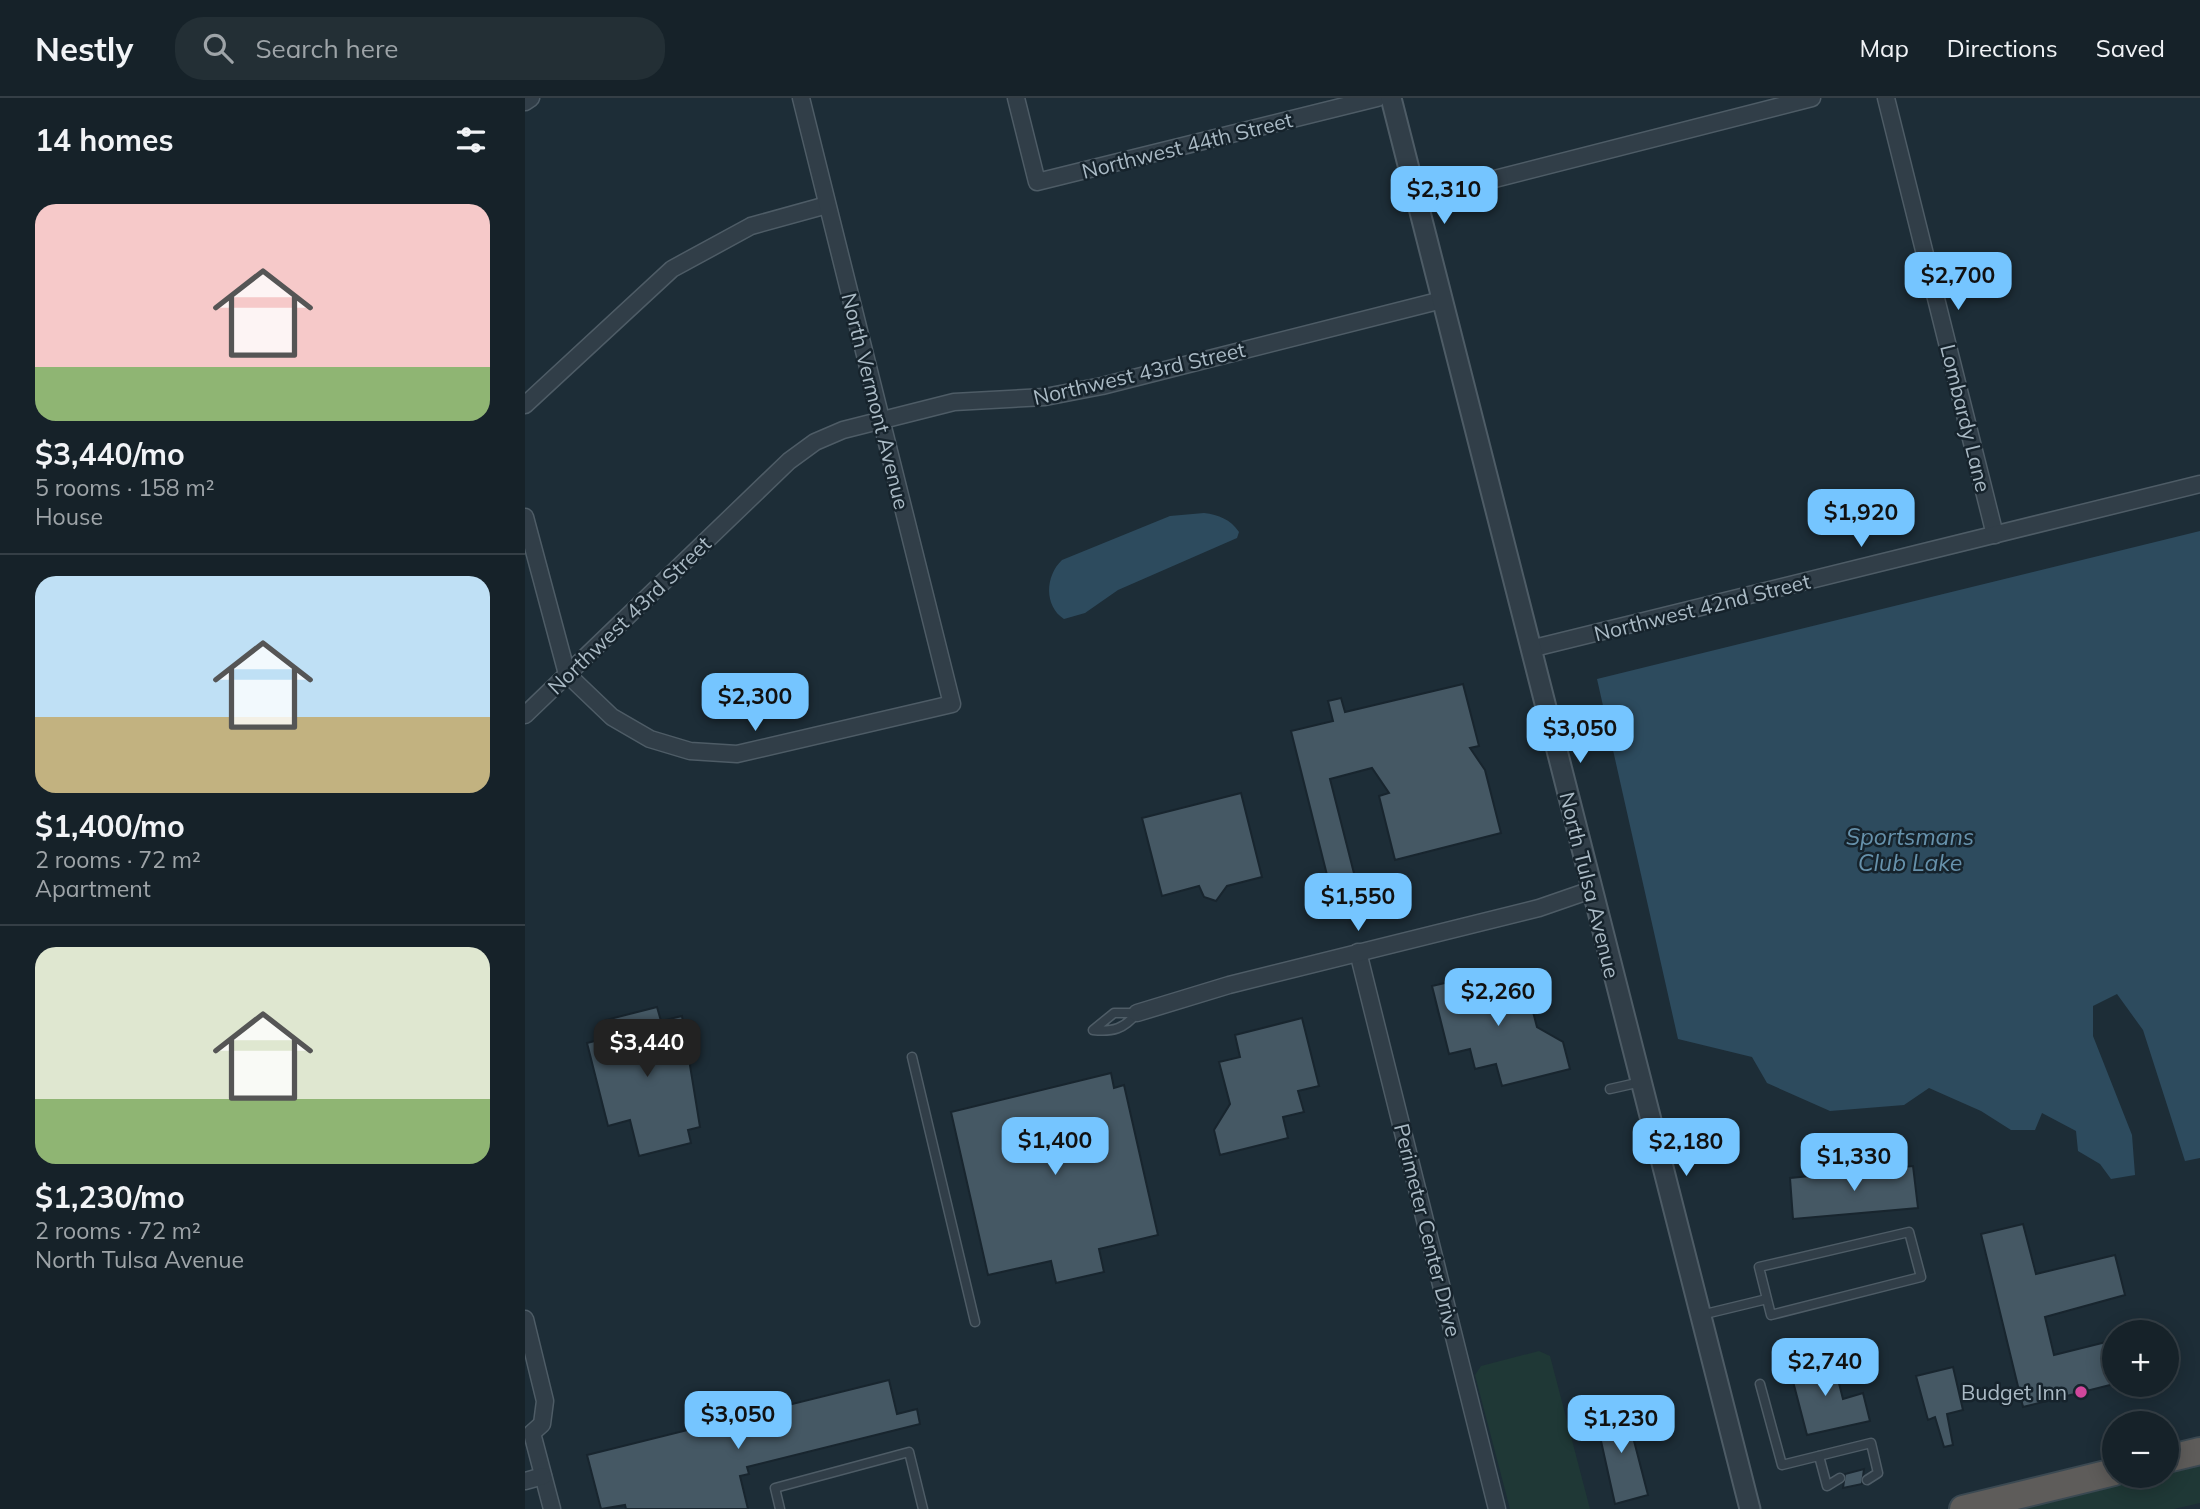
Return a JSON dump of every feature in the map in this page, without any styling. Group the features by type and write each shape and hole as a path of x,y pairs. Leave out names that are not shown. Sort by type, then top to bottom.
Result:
{"highway":[{"path":"2179,1456 2200,1451"},
{"path":"1963,1509 2102,1475"}],"street":[{"path":"525,102 531,98"},
{"name":"North Vermont Avenue","path":"567,674 595,703 633,731 670,746 716,754 758,751 952,704 801,98"},
{"name":"Northwest 44th Street","path":"1016,98 1037,182 1377,98"},
{"name":"North Tulsa Avenue","path":"1391,98 1751,1509"},
{"path":"1416,199 1812,98"},
{"name":"Lombardy Lane","path":"1886,98 1995,535"},
{"path":"525,405 643,293 680,264 751,226 827,205"},
{"name":"Northwest 43rd Street","path":"525,715 803,450 827,436 954,402 1045,397 1102,386 1442,300"},
{"name":"Northwest 42nd Street","path":"1530,649 2200,485"},
{"path":"525,517 567,674"},
{"path":"1137,1013 1229,985 1539,908 1591,890"},
{"name":"Perimeter Center Drive","path":"1358,952 1497,1509"},
{"path":"525,1319 545,1401 542,1424 529,1433 552,1509"},
{"path":"525,1481 543,1476"}],"lane":[{"path":"1114,1013 1137,1013 1119,1029 1110,1032 1093,1030 1114,1013"},
{"path":"912,1057 975,1322"},
{"path":"1610,1089 1641,1082"},
{"path":"1909,1232 1920,1278 1771,1315 1767,1298 1759,1267 1909,1232"},
{"path":"1700,1314 1767,1298"},
{"path":"1760,1384 1782,1465 1871,1443 1878,1473 1868,1475"},
{"path":"780,1509 775,1488 909,1452 923,1509"},
{"path":"1819,1456 1827,1486 1840,1482"}],"green space":[{"path":"1539,1351 1550,1356 1590,1509 1510,1509 1475,1375 1481,1366"},
{"path":"2200,1464 2200,1503 2174,1509 2024,1509 2106,1488 2179,1488 2179,1469"}],"water":[{"path":"1204,513 1228,521 1239,532 1237,538 1118,590 1085,613 1064,619 1053,607 1050,582 1062,560 1170,516"},
{"name":"Sportsmans Club Lake","path":"2200,531 2200,1158 2185,1161 2143,1030 2117,994 2093,1006 2093,1036 2132,1135 2135,1175 2111,1179 2100,1164 2078,1151 2076,1131 2042,1113 2035,1130 2011,1130 1981,1111 1929,1088 1904,1105 1830,1111 1767,1083 1752,1057 1678,1039 1597,679"}],"building":[{"path":"1463,684 1479,746 1470,748 1485,770 1501,833 1395,860 1379,796 1389,793 1372,768 1330,779 1359,893 1333,899 1291,731 1333,721 1328,701 1341,698 1345,712"},
{"path":"1241,793 1262,877 1227,886 1216,901 1204,897 1199,886 1162,896 1142,818"},
{"path":"1500,970 1505,990 1526,985 1537,1027 1563,1042 1570,1069 1502,1086 1496,1064 1475,1069 1470,1049 1449,1054 1432,986"},
{"path":"657,1007 661,1021 682,1016 700,1127 688,1130 691,1143 639,1156 630,1120 608,1126 587,1043 610,1037 606,1020"},
{"path":"1302,1018 1319,1086 1298,1091 1304,1112 1283,1117 1288,1138 1220,1155 1214,1130 1230,1104 1219,1062 1240,1057 1235,1035"},
{"path":"1111,1073 1114,1088 1124,1085 1158,1235 1099,1249 1104,1272 1056,1283 1051,1261 988,1275 951,1112"},
{"path":"1913,1166 1918,1208 1793,1219 1790,1178"},
{"path":"2023,1224 2036,1274 2115,1255 2125,1295 2045,1317 2054,1355 2102,1343 2102,1387 2023,1407 1981,1234"},
{"path":"1832,1356 1843,1399 1863,1393 1870,1421 1807,1435 1789,1366"},
{"path":"1953,1367 1963,1410 1947,1414 1953,1445 1944,1447 1935,1417 1928,1420 1916,1376"},
{"path":"889,1380 897,1414 917,1409 920,1424 747,1467 749,1474 740,1476 748,1509 626,1509 625,1505 601,1509 587,1455"},
{"path":"1625,1406 1648,1495 1615,1504 1595,1414"},
{"path":"1864,1469 1862,1484 1843,1488 1845,1474"}],"place":[{"name":"Budget Inn","path":"2081,1392"}]}
